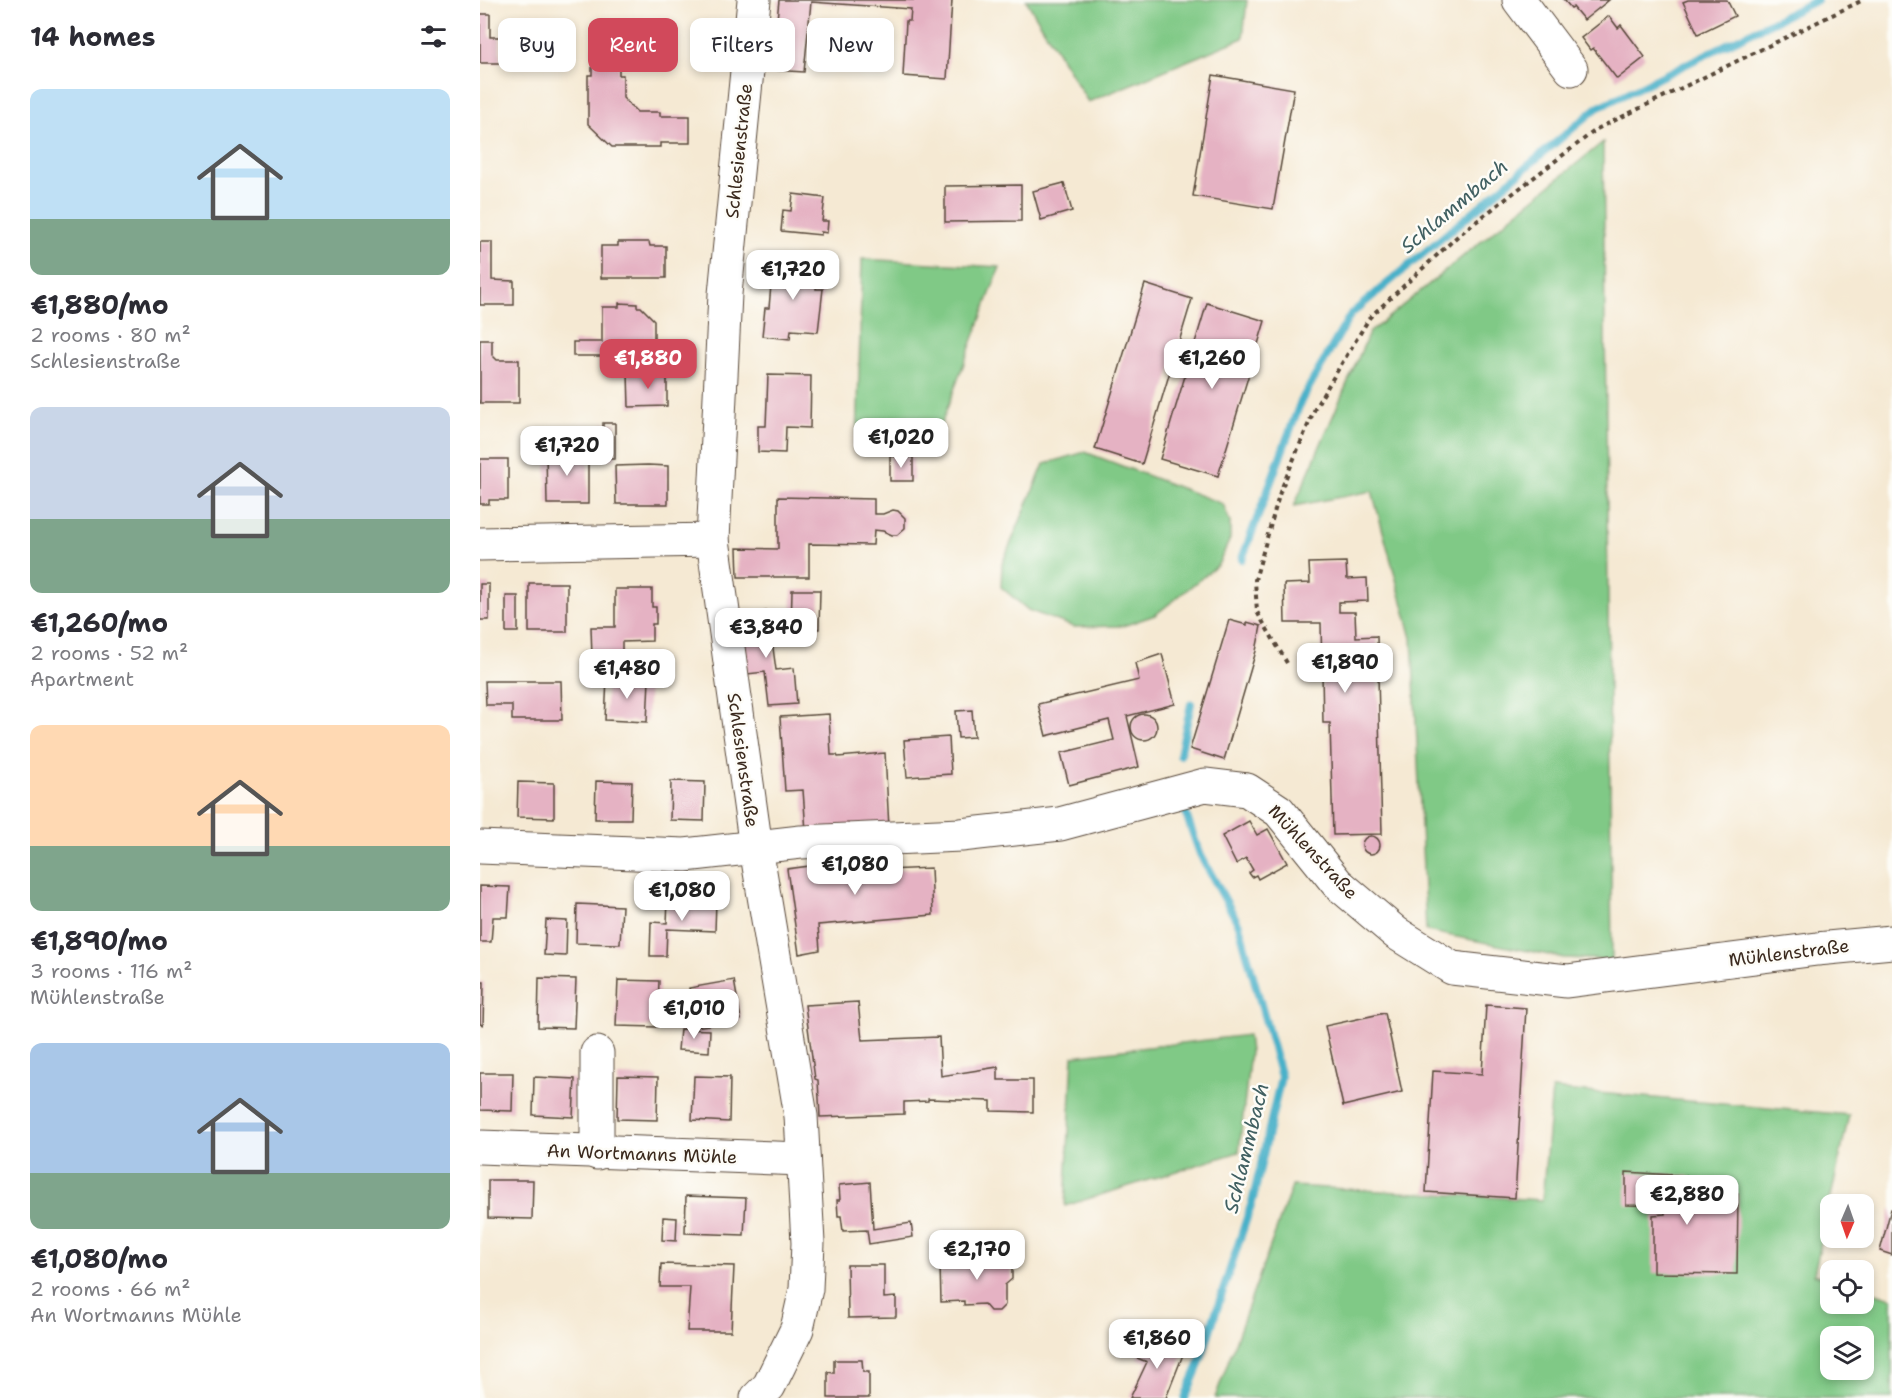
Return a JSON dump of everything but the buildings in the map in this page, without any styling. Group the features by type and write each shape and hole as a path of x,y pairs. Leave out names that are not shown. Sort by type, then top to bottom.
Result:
{"street":[{"name":"Schlesienstraße","path":"754,0 725,294 712,540 756,848 801,1116 808,1243 806,1289 797,1329 769,1386 758,1398"},
{"path":"1519,0 1571,69"},
{"path":"480,544 712,540"},
{"name":"Mühlenstraße","path":"756,848 801,842 961,835 1060,824 1205,785 1247,790 1279,811 1337,883 1396,933 1452,968 1567,981 1817,949 1892,942"},
{"path":"480,847 685,855 756,848"},
{"path":"597,1053 597,1153"},
{"name":"An Wortmanns Mühle","path":"480,1147 803,1159"}],"path":[{"path":"1287,663 1257,612 1255,580 1280,492 1316,406 1370,317 1460,234 1597,129 1863,0"}],"green space":[{"path":"1026,0 1247,0 1243,38 1088,102"},
{"path":"1603,142 1612,960 1564,958 1426,931 1412,638 1372,491 1294,506 1369,333"},
{"path":"862,259 1000,267 933,446 857,443"},
{"path":"1085,452 1223,504 1230,522 1230,539 1218,565 1155,615 1123,626 1074,627 1028,610 1001,587 1002,564 1044,464"},
{"path":"1248,1035 1250,1052 1239,1152 1065,1206 1073,1056"},
{"path":"1552,1089 1849,1115 1832,1194 1820,1194 1820,1247 1814,1274 1820,1276 1820,1314 1874,1314 1874,1292 1892,1298 1892,1398 1215,1398 1292,1186 1542,1200"}],"waterway":[{"name":"Schlammbach","path":"1242,559 1301,401 1351,314 1597,108 1817,0"},
{"name":"Schlammbach","path":"1180,755 1191,704"},
{"name":"Schlammbach","path":"1183,806 1200,854 1239,925 1281,1077 1253,1199 1198,1367 1185,1398"}]}
